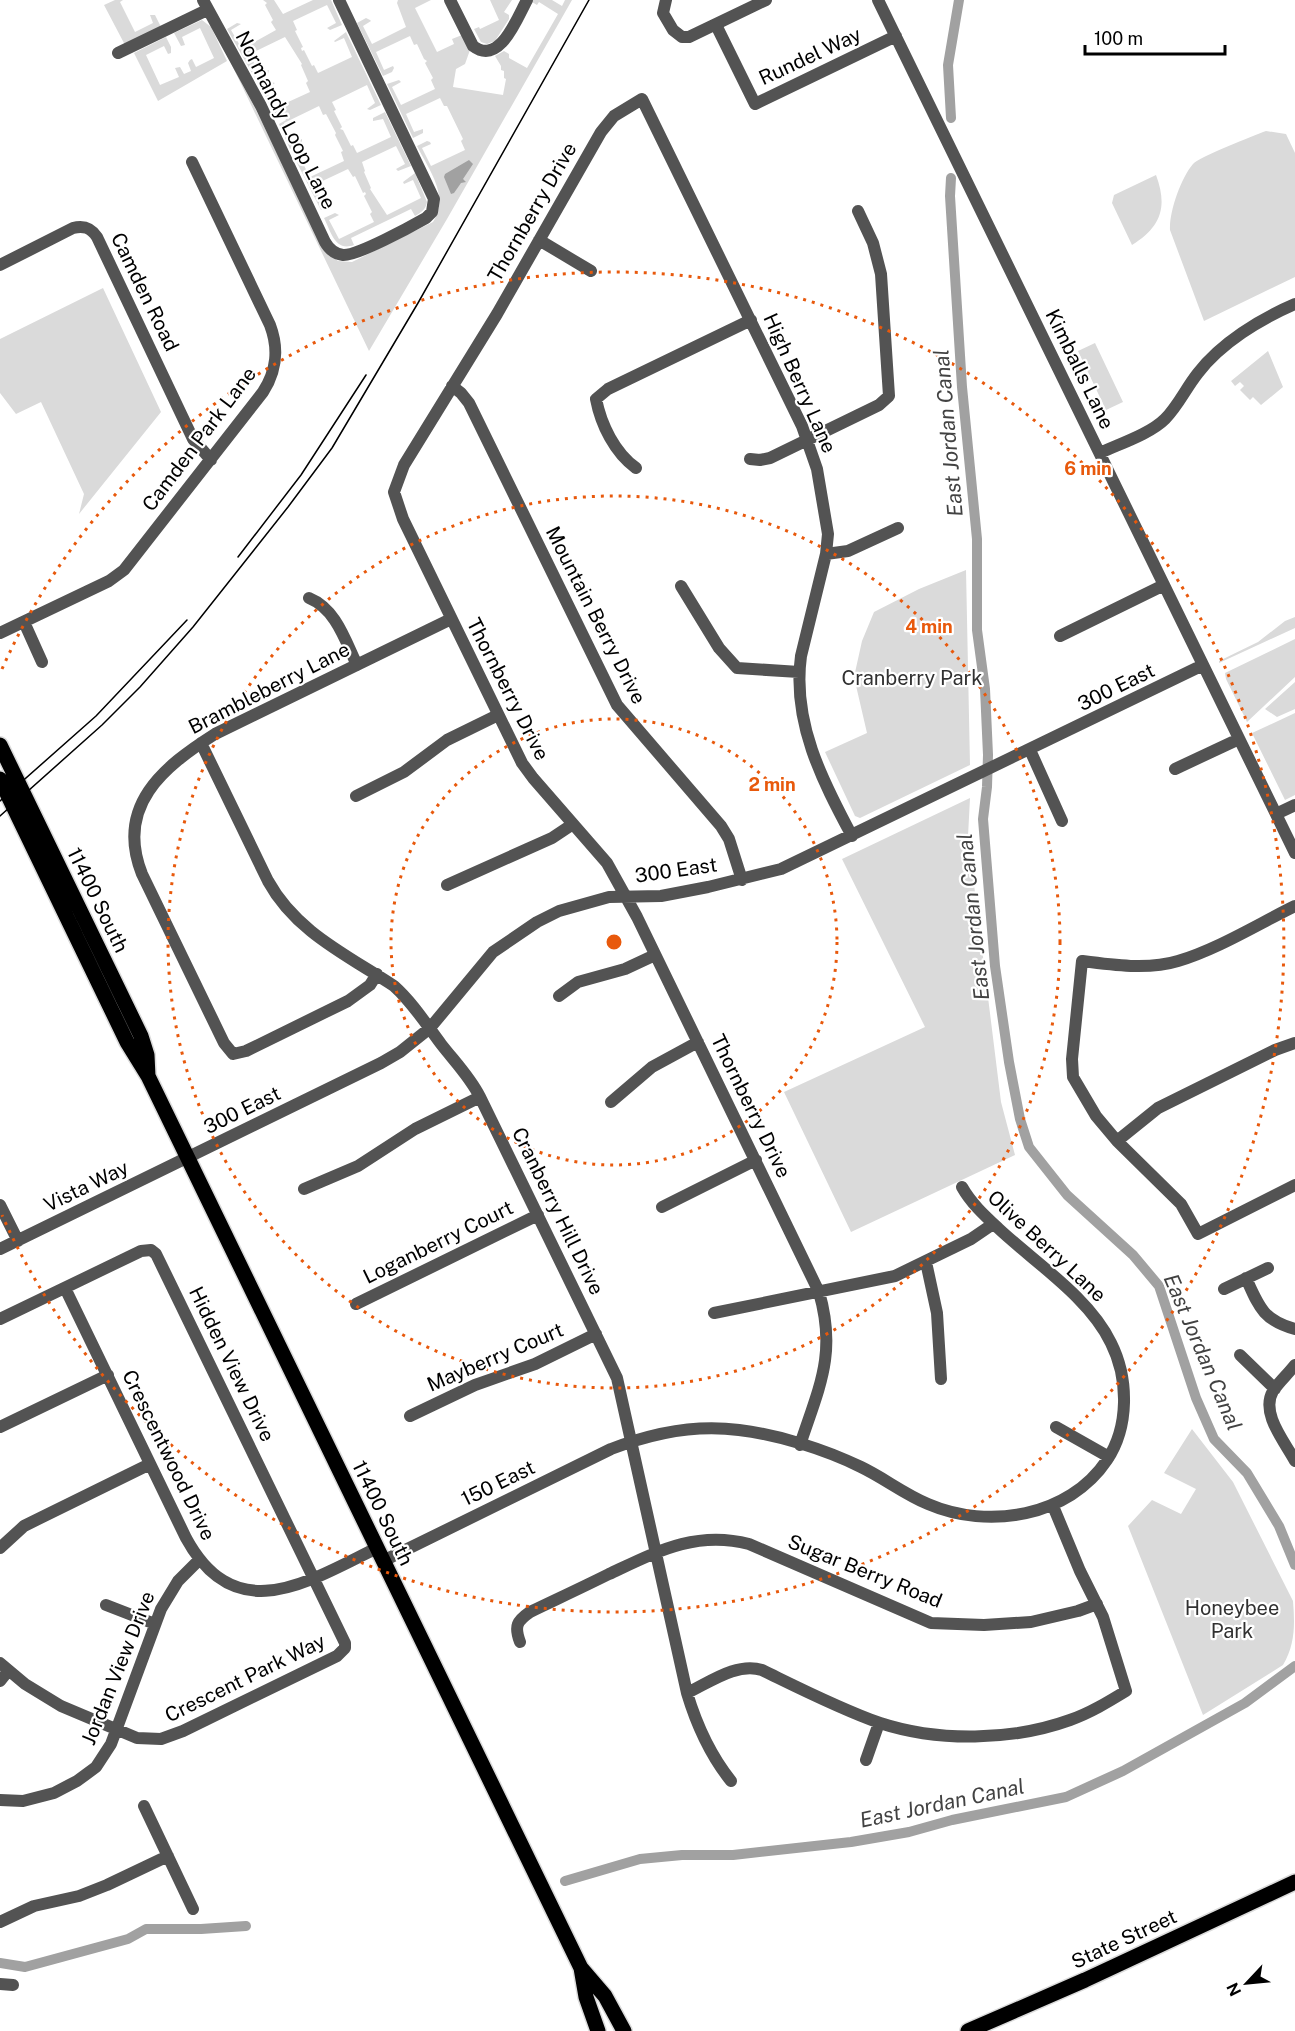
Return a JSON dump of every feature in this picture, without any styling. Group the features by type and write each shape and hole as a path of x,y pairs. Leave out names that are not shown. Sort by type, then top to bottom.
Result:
{"main road":[{"name":"11400 South","path":"0,745 141,1036 147,1055 148,1076"},
{"name":"11400 South","path":"0,778 127,1042 148,1076 581,1968 605,1996 624,2031"},
{"name":"State Street","path":"968,2031 1125,1962 1295,1882"},
{"name":"11400 South","path":"581,1968 586,1997 598,2031"}],"street":[{"name":"Normandy Loop Lane","path":"205,5 261,106 325,242 339,254 355,253 422,220 432,212 434,204 432,191 339,0"},
{"path":"450,0 470,41 476,49 484,51 494,50 502,44 527,0"},
{"path":"666,0 663,13 673,30 682,37 689,37 766,0"},
{"name":"Kimballs Lane","path":"878,0 1295,853"},
{"path":"118,53 205,5"},
{"name":"Rundel Way","path":"716,25 755,104 896,36"},
{"name":"Thornberry Drive","path":"642,99 614,116 601,132 404,465 394,492 403,519 527,771 607,863 626,896 819,1292 827,1329 826,1363 800,1445"},
{"name":"High Berry Lane","path":"642,99 808,440 817,469 828,534 826,554 798,672 802,716 809,743 820,770 852,836"},
{"name":"Camden Park Lane","path":"0,633 109,581 123,570 268,384 275,364 276,344 270,325 192,162"},
{"path":"750,459 770,458 882,404 889,396 879,266 873,243 858,211"},
{"name":"Camden Road","path":"0,265 74,228 84,227 91,230 97,237 193,438 211,460"},
{"path":"539,240 591,270"},
{"path":"1100,453 1165,419 1198,372 1215,355 1246,331 1295,304"},
{"path":"636,468 618,450 600,415 596,399 608,389 751,320"},
{"name":"Mountain Berry Drive","path":"452,386 469,403 617,705 721,826 729,839 742,880"},
{"path":"826,554 848,551 898,528"},
{"path":"1060,636 1164,585"},
{"path":"681,586 719,648 737,668 798,672"},
{"path":"309,598 319,602 327,609 357,665"},
{"name":"Brambleberry Lane","path":"377,974 370,985 348,1001 246,1051 233,1054 224,1043 142,874 134,844 135,820 147,792 157,778 176,760 215,734 451,618"},
{"path":"24,622 42,662"},
{"name":"300 East","path":"188,1158 400,1052 430,1028 493,952 537,922 559,911 609,897 662,896 742,880 781,869 980,775 1203,665"},
{"path":"356,796 404,772 447,740 498,714"},
{"path":"1175,769 1239,739"},
{"name":"Cranberry Hill Drive","path":"201,743 281,903 307,930 377,974 403,994 471,1080 480,1097 616,1378 687,1693 719,1763 731,1780"},
{"path":"1030,750 1062,821"},
{"path":"1276,814 1295,806"},
{"path":"447,885 552,838 573,824"},
{"path":"1295,906 1203,951 1177,961 1153,965 1082,961 1072,1059 1073,1077 1096,1116 1117,1142 1181,1204 1198,1234 1295,1185"},
{"path":"559,996 578,982 625,969 655,955"},
{"path":"611,1102 652,1067 698,1042"},
{"path":"1117,1142 1158,1107 1275,1050 1295,1043"},
{"path":"304,1189 353,1169 425,1123 480,1097"},
{"name":"Vista Way","path":"0,1249 188,1158"},
{"path":"662,1207 756,1160"},
{"name":"Olive Berry Lane","path":"630,1442 678,1430 718,1428 761,1434 861,1467 915,1498 953,1512 980,1516 996,1516 1053,1506 1088,1483 1100,1471 1120,1435 1124,1410 1122,1378 1112,1345 1085,1305 993,1224 973,1204 962,1187"},
{"path":"0,1205 18,1241"},
{"name":"Loganberry Court","path":"356,1304 538,1215"},
{"path":"714,1313 895,1276 971,1239 993,1224"},
{"name":"Hidden View Drive","path":"0,1319 141,1251 151,1250 156,1254 344,1638 345,1648"},
{"path":"926,1262 937,1313 941,1379"},
{"path":"1224,1289 1268,1268"},
{"path":"1246,1278 1268,1318 1280,1325 1295,1329"},
{"name":"Crescentwood Drive","path":"65,1288 186,1538 199,1560 223,1579 258,1591 284,1590 380,1554"},
{"name":"Mayberry Court","path":"410,1416 475,1385 535,1364 596,1334"},
{"path":"1240,1355 1275,1389"},
{"path":"1295,1365 1275,1389 1270,1402 1273,1421 1295,1461"},
{"path":"0,1427 108,1376"},
{"path":"1056,1427 1109,1457"},
{"name":"150 East","path":"380,1554 630,1442"},
{"path":"0,1548 24,1526 150,1464"},
{"path":"687,1693 732,1671 748,1667 762,1670 879,1723 925,1733 958,1736 1003,1734 1052,1726 1071,1720 1108,1702 1126,1691 1108,1631 1053,1506"},
{"name":"Sugar Berry Road","path":"520,1642 516,1632 524,1616 655,1551 705,1539 749,1544 922,1620 940,1624 984,1625 1031,1622 1078,1611 1096,1604"},
{"name":"Jordan View Drive","path":"0,1800 37,1799 77,1781 96,1767 104,1756 116,1730 154,1624 168,1594 199,1560"},
{"path":"105,1605 154,1624"},
{"name":"Crescent Park Way","path":"4,1667 61,1706 116,1730 149,1740 172,1736 337,1656 345,1648"},
{"path":"0,1681 4,1667"},
{"path":"866,1760 879,1723"},
{"path":"144,1806 194,1909"},
{"path":"0,1922 34,1906 79,1896 107,1886 168,1856"}],"green space":[{"path":"115,0 123,0 120,2 135,32 153,23 150,15 155,15 161,27 125,45 104,5"},
{"path":"263,0 274,0 283,14 313,0 331,0 342,25 330,30 327,28 336,23 327,5 293,21 303,47 302,51 304,50 318,73 352,57 344,38 334,41 346,32 381,105 367,109 375,103 367,85 332,102 342,127 340,129 343,130 357,153 391,137 383,119 373,121 373,118 385,112 411,166 398,171 396,169 405,164 396,146 362,162 364,172 370,189 387,215 421,198 413,180 404,184 403,182 415,173 427,202 419,214 415,216 411,209 351,238 354,245 342,246 334,239 324,218 335,213 339,215 329,220 339,239 374,222 370,214 372,212 364,196 365,192 363,193 355,176 353,177 348,169 314,185 323,205 333,201 332,205 321,210 294,157 306,151 309,153 300,158 310,177 344,161 336,133 319,106 284,123 293,143 302,139 302,143 290,149 279,124 286,120 280,110 274,114 261,87 271,82 275,83 266,89 275,108 310,92 302,64 285,37 250,54 259,74 269,70 268,74 256,80 227,29 237,23 241,24 231,30 242,49 276,30 265,5 267,3"},
{"path":"398,0 431,0 415,8 437,52 454,44 452,39 462,35 470,50 465,64 456,69 453,87 503,95 506,79 495,56 504,51 509,54 509,58 527,68 558,14 539,2 537,5 532,2 533,0 552,0 562,6 565,0 572,0 369,351 230,61 324,249 338,261 352,262 433,222 438,212 439,193 417,146 427,141 430,142 431,144 422,148 431,166 465,150 461,141 463,139 447,106 444,106 440,98 406,114 414,132 423,129 423,133 413,138 387,84 399,80 401,82 392,87 401,105 435,89 431,80 433,78 425,63 427,61 417,44 414,45 410,36 376,52 384,70 393,66 394,68 392,72 383,76 357,23 366,18 371,21 363,26 372,44 406,27 397,3"},
{"path":"490,0 512,0 504,12 509,15 509,19 495,41 487,44 481,42 474,29 479,27 480,29 499,20"},
{"path":"202,20 211,27 227,61 158,101 134,53 166,37 171,53 168,54 164,46 146,55 160,85 179,77 175,68 180,67 184,74 191,71 188,63 190,60 192,59 196,67 214,58 200,28 182,37 185,45 181,46 174,33"},
{"path":"1266,131 1286,134 1295,153 1295,277 1204,321 1170,230 1171,214 1184,178 1193,164"},
{"path":"1156,175 1161,197 1159,215 1150,231 1132,245 1112,203 1114,195"},
{"path":"103,288 161,412 79,514 84,494 41,402 16,414 0,393 0,339"},
{"path":"1095,343 1123,402 1106,410 1078,351"},
{"path":"1268,351 1283,387 1261,405 1253,397 1250,400 1240,390 1244,386 1240,382 1235,386 1231,381"},
{"name":"Cranberry Park","path":"966,570 970,765 860,818 855,816 825,752 867,733 854,677 862,641 874,612 919,589"},
{"path":"1295,617 1295,628 1219,663 1258,642 1285,621"},
{"path":"1295,639 1295,677 1247,722 1225,673"},
{"path":"1295,682 1295,709 1277,717 1265,709"},
{"path":"1295,713 1295,795 1285,800 1252,733"},
{"path":"970,798 968,836 1001,1102 1015,1155 851,1232 784,1092 925,1027 842,859"},
{"name":"Honeybee Park","path":"1192,1429 1233,1482 1293,1601 1294,1618 1292,1642 1283,1665 1203,1715 1128,1526 1152,1500 1181,1514 1196,1489 1164,1473"}],"shaded area":[{"path":"469,160 473,164 463,179 466,182 461,183 451,194 444,177 445,174"}],"waterway":[{"name":"East Jordan Canal","path":"951,118 948,65 959,0"},
{"name":"East Jordan Canal","path":"951,178 950,196 962,387 977,539 977,630 985,689 988,755 983,819 995,966 1020,1119 1029,1147 1067,1195 1133,1255 1159,1286 1196,1398 1214,1439 1247,1473 1279,1526 1295,1565"},
{"name":"East Jordan Canal","path":"565,1881 640,1859 682,1855 733,1855 851,1842 909,1832 952,1820 1066,1797 1123,1771 1245,1703 1295,1666"},
{"name":"East Jordan Canal","path":"0,1963 25,1967 128,1939 146,1929 246,1926"}],"tram line":[{"path":"0,816 102,725 140,687 193,627 332,448 418,303 589,0"},
{"path":"238,557 301,475 366,375"},
{"path":"0,801 96,716 187,620"}]}
